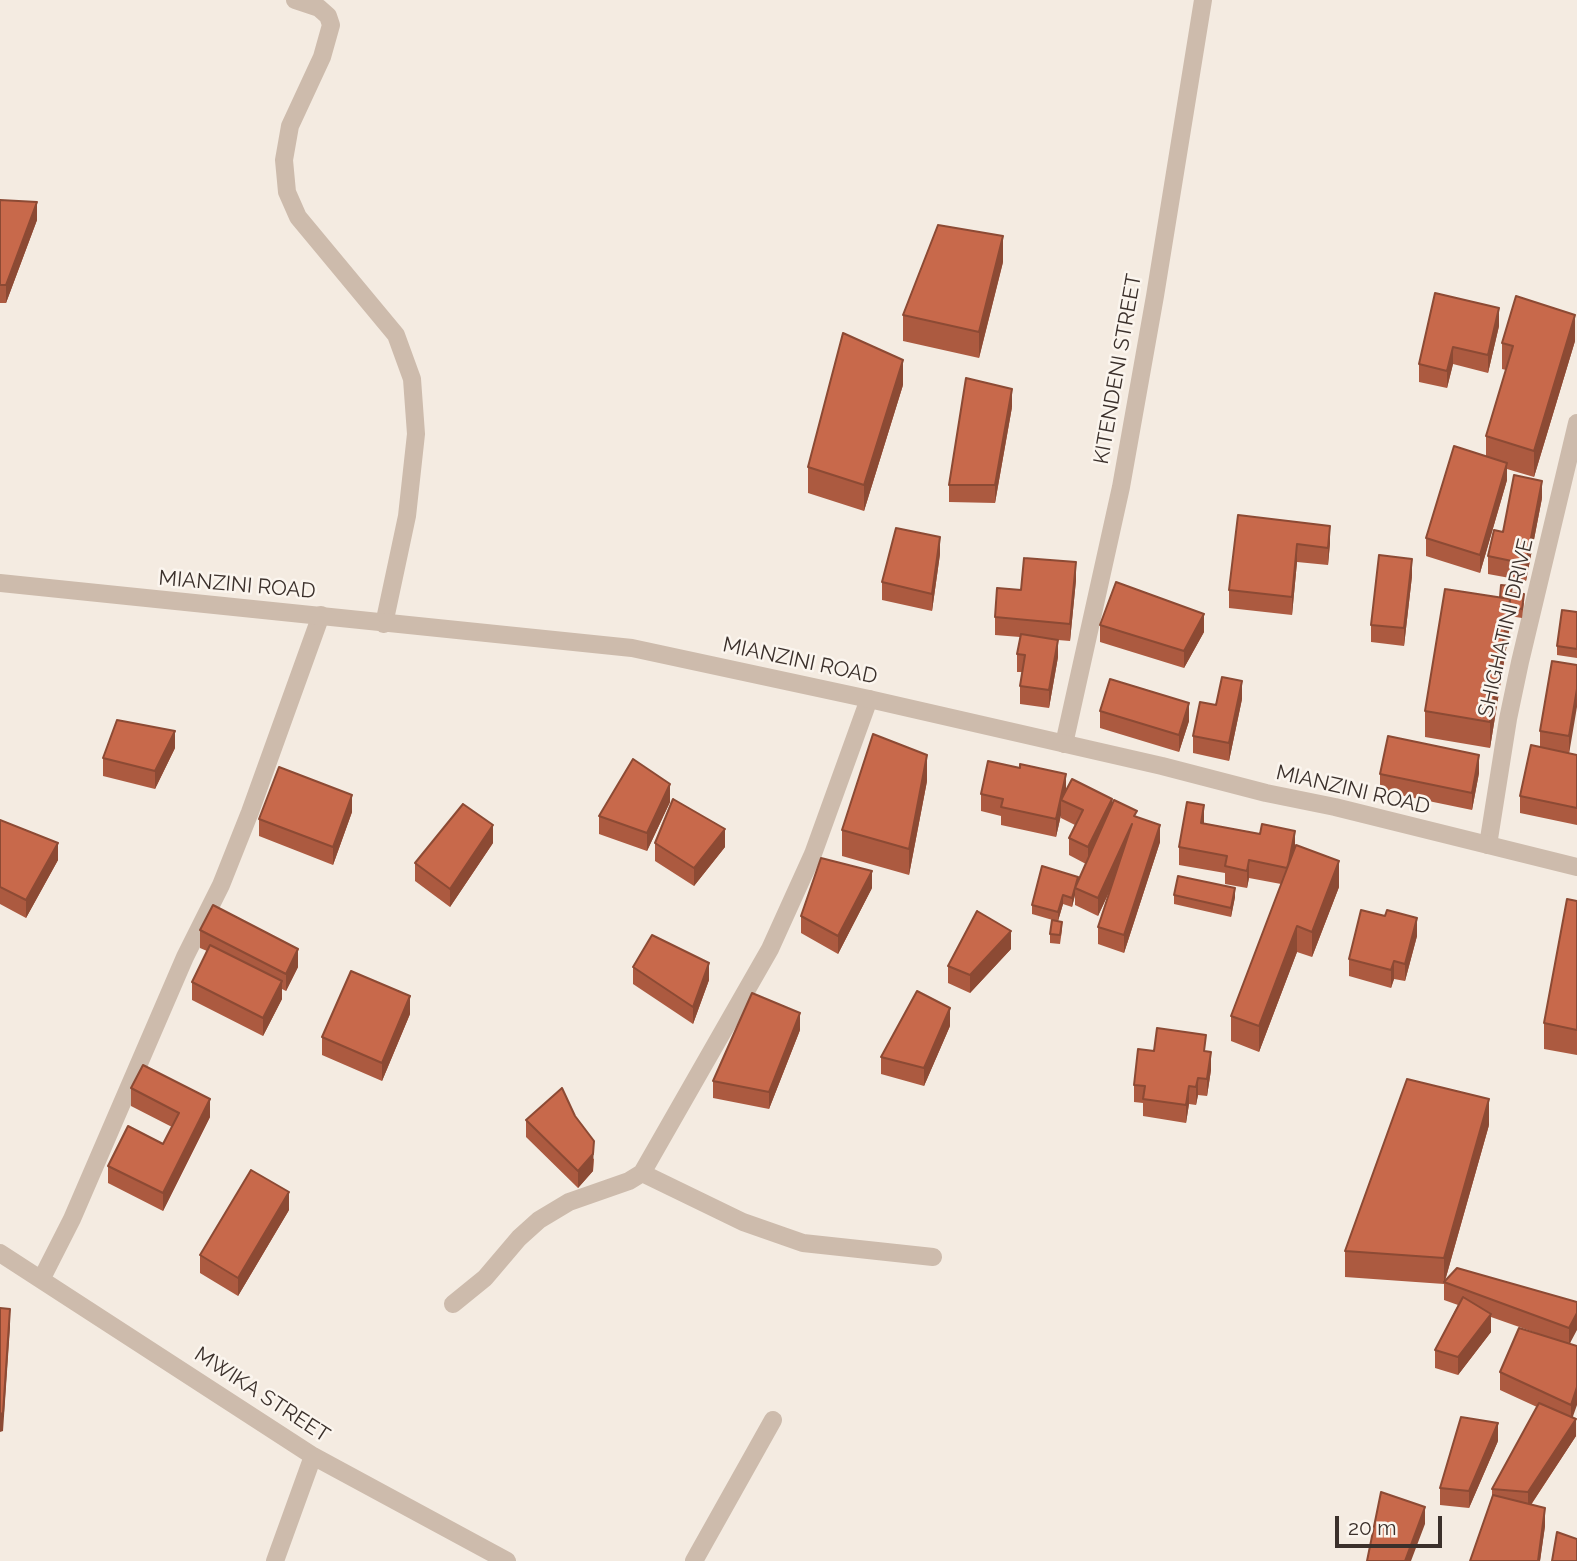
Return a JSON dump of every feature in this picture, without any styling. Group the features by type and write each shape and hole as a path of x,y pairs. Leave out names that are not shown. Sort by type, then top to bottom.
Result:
{"street":[{"path":"295,0 319,8 328,16 331,25 322,57 290,126 284,160 287,192 298,217 396,335 412,379 416,434 407,516 384,624"},
{"name":"KITENDENI STREET","path":"1064,744 1121,487 1203,0"},
{"name":"SHIGHATINI DRIVE","path":"1488,845 1517,674 1577,423"},
{"name":"MIANZINI ROAD","path":"0,583 632,648 1064,744 1577,867"},
{"path":"41,1278 72,1219 185,957 220,885 250,812 321,615"},
{"path":"453,1304 485,1278 519,1238 539,1220 569,1202 629,1181 642,1173 770,949 813,854 869,699"},
{"path":"642,1173 743,1222 803,1243 933,1257"},
{"name":"MWIKA STREET","path":"0,1253 313,1456 508,1561"},
{"path":"695,1561 773,1420"},
{"path":"275,1561 313,1456"}],"building":[{"path":"0,200 37,202 6,285 0,285"},
{"path":"938,225 1003,236 979,332 903,315"},
{"path":"1435,293 1499,308 1488,355 1453,347 1447,371 1419,364"},
{"path":"1516,296 1575,315 1534,451 1486,436 1513,346 1502,343"},
{"path":"843,333 903,360 864,485 808,467"},
{"path":"966,378 1012,389 995,485 949,485"},
{"path":"1454,446 1507,463 1480,555 1426,538"},
{"path":"1514,475 1542,481 1526,564 1488,556 1494,530 1503,532"},
{"path":"1238,515 1330,526 1328,548 1297,544 1292,597 1229,590"},
{"path":"896,528 940,537 932,594 882,582"},
{"path":"1379,555 1412,559 1404,628 1371,625"},
{"path":"1024,558 1076,562 1070,624 995,617 997,588 1021,590"},
{"path":"1116,582 1204,614 1184,651 1100,625"},
{"path":"1501,585 1512,586 1511,593 1524,594 1522,609 1510,607 1510,599 1500,597"},
{"path":"1445,589 1510,599 1490,722 1425,711"},
{"path":"1562,610 1577,612 1577,649 1557,646"},
{"path":"1021,634 1058,640 1049,690 1020,686 1025,655 1017,654"},
{"path":"1552,661 1577,665 1577,689 1569,736 1540,731"},
{"path":"1222,677 1242,681 1229,743 1193,736 1200,702 1216,705"},
{"path":"1110,679 1189,703 1179,735 1100,711"},
{"path":"117,720 175,731 155,771 103,758"},
{"path":"873,734 927,755 909,849 842,830"},
{"path":"1388,736 1479,755 1472,793 1380,774"},
{"path":"1531,745 1577,755 1577,808 1520,796"},
{"path":"633,759 670,784 647,833 599,816"},
{"path":"988,761 1020,768 1020,764 1066,774 1056,819 1001,807 1003,799 981,794"},
{"path":"279,767 352,795 333,847 259,819"},
{"path":"1072,779 1112,799 1088,847 1069,838 1083,810 1061,800"},
{"path":"673,799 725,829 694,868 655,843"},
{"path":"1114,800 1137,811 1134,816 1160,825 1124,935 1098,927 1132,824 1098,898 1075,888"},
{"path":"1187,802 1204,805 1201,823 1260,834 1262,824 1295,831 1287,868 1249,860 1247,871 1225,866 1227,856 1179,847"},
{"path":"463,804 493,825 450,889 415,863"},
{"path":"0,820 58,843 26,900 0,887"},
{"path":"1296,845 1339,861 1312,932 1297,926 1259,1026 1231,1016"},
{"path":"821,858 872,871 838,936 801,916"},
{"path":"1042,866 1078,877 1072,898 1063,895 1058,912 1032,905"},
{"path":"1178,876 1235,888 1231,908 1174,895"},
{"path":"1567,899 1577,901 1577,1030 1544,1023"},
{"path":"213,905 298,949 286,974 200,930"},
{"path":"1361,910 1385,916 1387,910 1417,918 1405,964 1394,961 1391,970 1349,959"},
{"path":"977,911 1011,931 970,975 948,966"},
{"path":"1052,920 1062,922 1060,935 1050,934"},
{"path":"652,935 709,963 693,1007 633,967"},
{"path":"210,945 282,981 263,1018 192,982"},
{"path":"351,971 410,996 382,1063 322,1037"},
{"path":"917,991 950,1008 924,1068 881,1057"},
{"path":"752,993 800,1013 769,1092 713,1081"},
{"path":"1157,1028 1206,1035 1204,1051 1211,1052 1207,1079 1198,1078 1196,1087 1189,1086 1186,1105 1143,1099 1145,1086 1134,1085 1138,1049 1154,1051"},
{"path":"143,1065 210,1099 163,1193 108,1166 128,1126 163,1144 179,1113 131,1088"},
{"path":"1407,1079 1489,1099 1444,1258 1345,1251"},
{"path":"562,1088 575,1116 594,1141 593,1154 578,1171 526,1120"},
{"path":"251,1170 289,1192 238,1278 200,1255"},
{"path":"1457,1268 1577,1302 1577,1313 1569,1328 1444,1282"},
{"path":"1463,1297 1491,1314 1458,1357 1435,1350"},
{"path":"0,1308 10,1309 3,1413 0,1414"},
{"path":"1519,1328 1577,1346 1577,1387 1571,1405 1500,1372"},
{"path":"1539,1403 1576,1419 1528,1492 1492,1489"},
{"path":"1461,1417 1498,1423 1469,1491 1440,1488"},
{"path":"1381,1492 1425,1507 1405,1561 1367,1561"},
{"path":"1493,1495 1545,1508 1538,1561 1470,1561"},
{"path":"1557,1532 1577,1539 1577,1561 1552,1561"}]}
